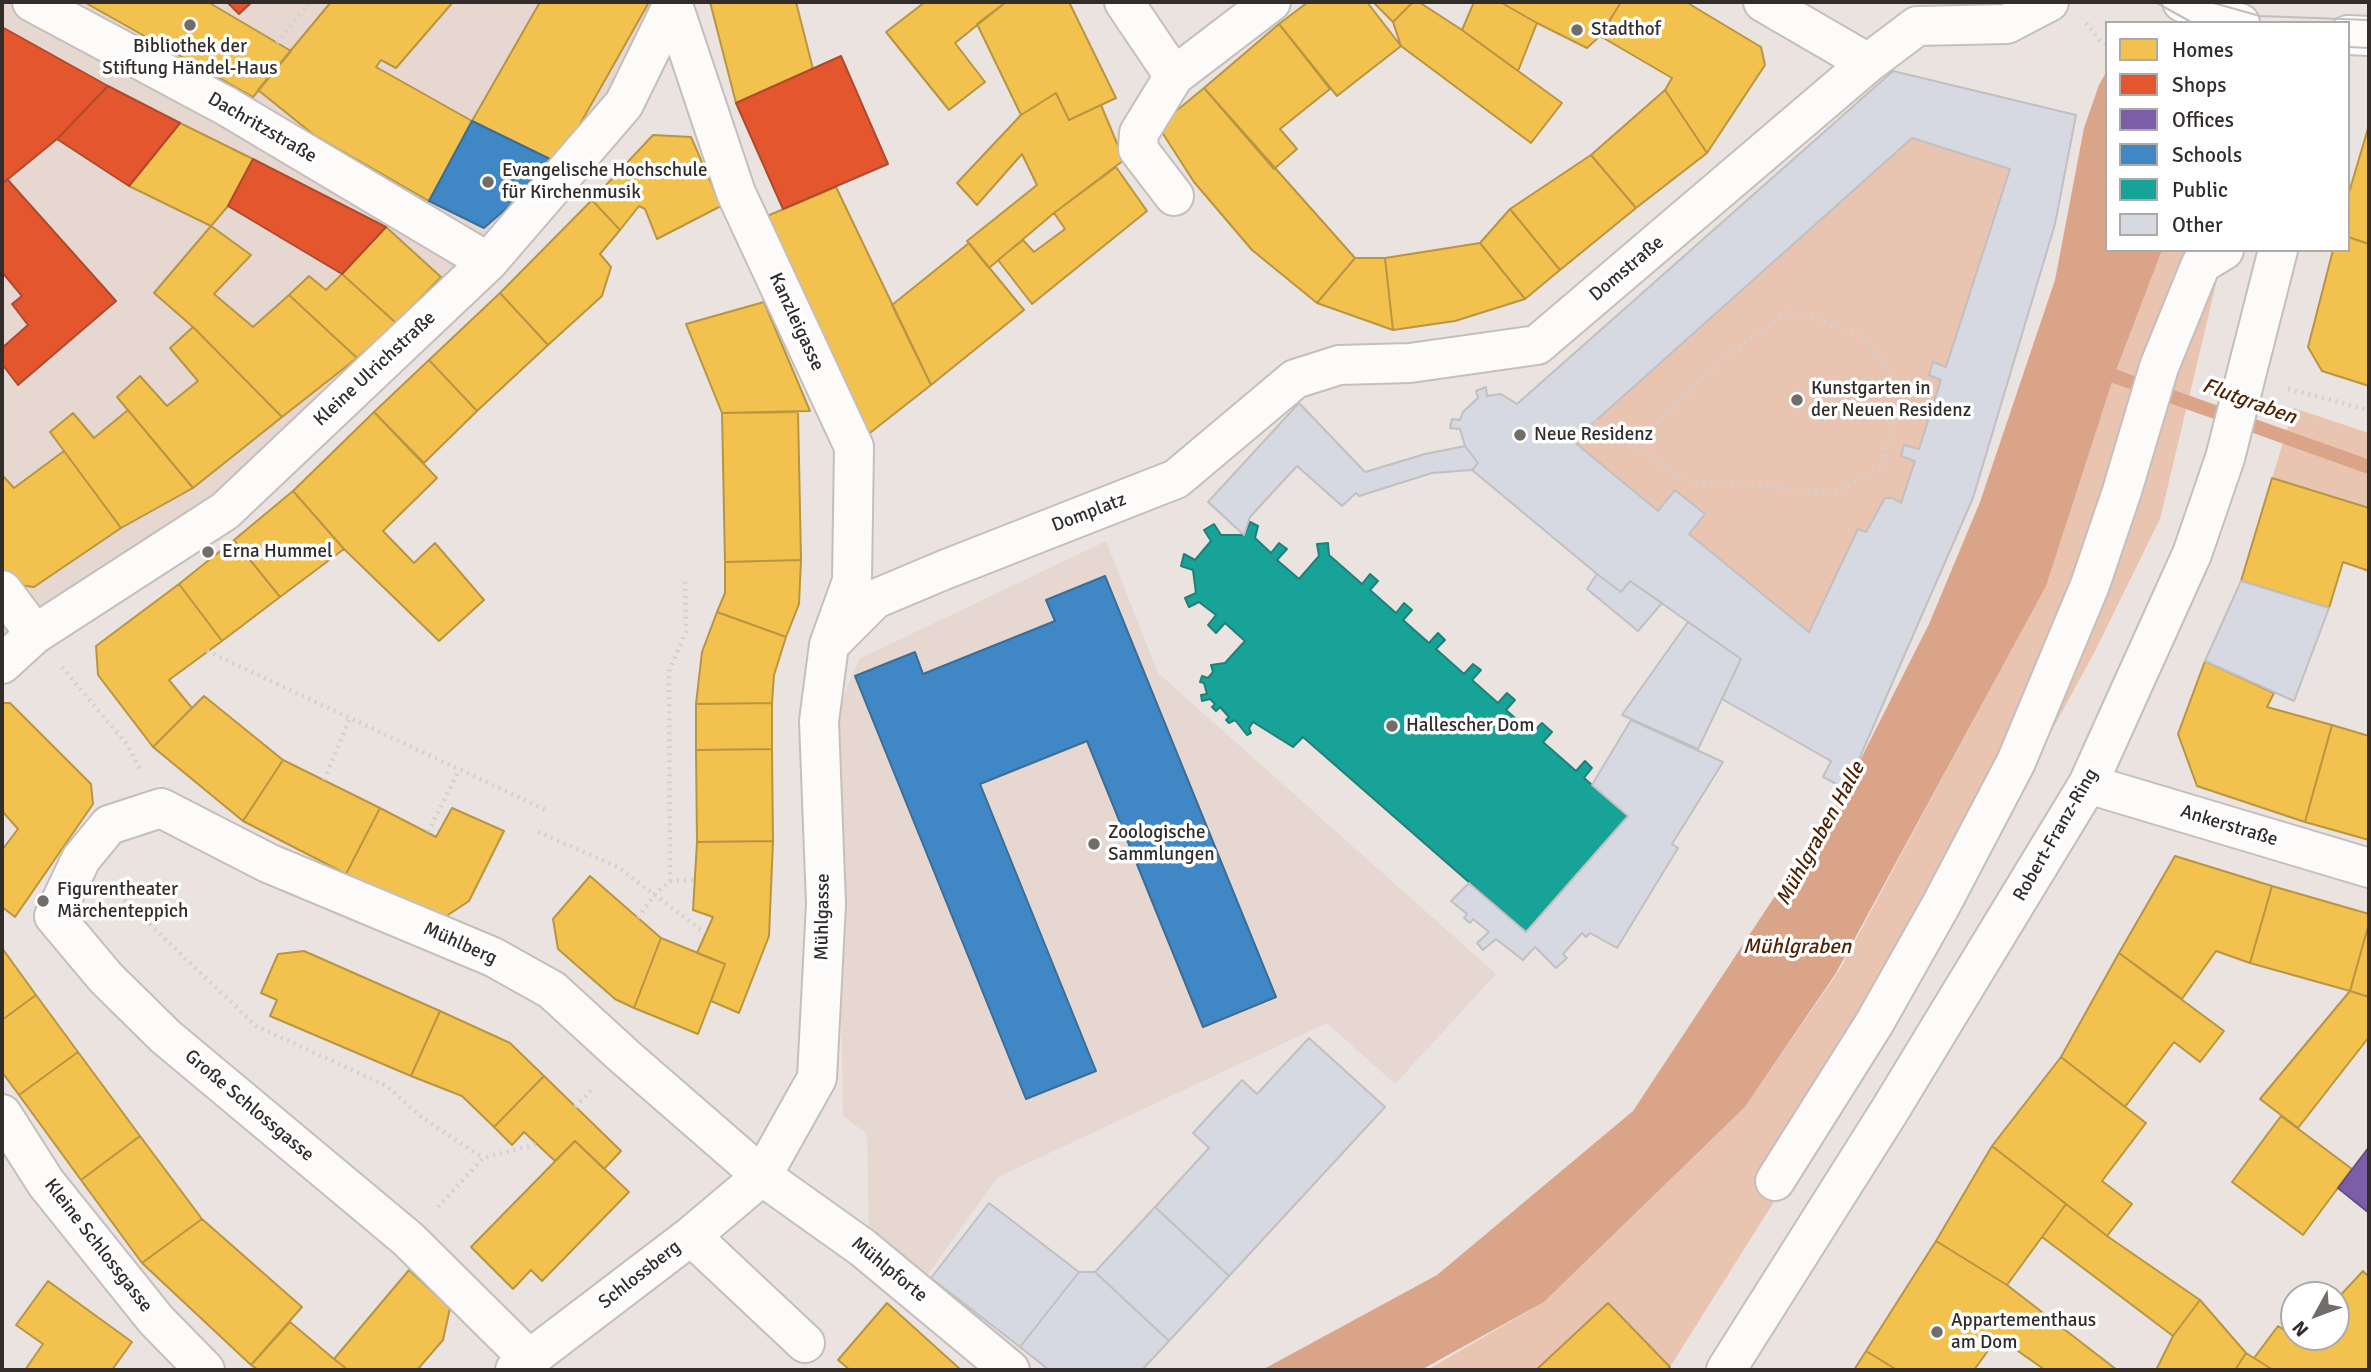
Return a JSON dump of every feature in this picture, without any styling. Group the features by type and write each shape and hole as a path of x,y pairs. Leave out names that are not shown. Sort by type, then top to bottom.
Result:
{"street":[{"name":"Dachritzstraße","path":"32,2 226,106 488,262"},
{"path":"1124,2 1174,76"},
{"path":"1174,196 1138,149 1139,132 1174,76 1271,2"},
{"path":"1763,2 1868,63"},
{"name":"Domstraße","path":"1339,365 1410,363 1537,345 1868,63 1917,26 2007,24 2049,2"},
{"path":"2182,2 2210,15 2232,21"},
{"name":"Kleine Ulrichstraße","path":"2,664 35,634 225,511 488,262 624,104 673,3"},
{"name":"Kanzleigasse","path":"673,3 736,193 854,447 852,581 829,645"},
{"path":"2350,35 2369,36"},
{"path":"1775,1181 1875,1022 1941,905 2016,762 2090,585 2122,491 2159,367 2201,264 2221,252"},
{"name":"Robert-Franz-Ring","path":"1726,1370 1890,1110 2088,784 2192,554 2225,458 2278,252"},
{"name":"Domplatz","path":"829,645 876,600 944,569 1176,479 1295,379 1339,365"},
{"path":"2,590 35,634"},
{"name":"Mühlgasse","path":"762,1176 817,1078 826,904 819,721 829,645"},
{"name":"Ankerstraße","path":"2088,784 2369,868"},
{"name":"Große Schlossgasse","path":"161,808 109,825 81,859 54,916 106,978 166,1037 408,1239 522,1365"},
{"name":"Mühlberg","path":"161,808 268,863 493,957 552,990 762,1176"},
{"name":"Kleine Schlossgasse","path":"2,1114 46,1183 156,1320 205,1370"},
{"name":"Schlossberg","path":"522,1365 691,1236 762,1176"},
{"name":"Mühlpforte","path":"762,1176 863,1248 1010,1370"},
{"path":"691,1236 805,1343"}],"path":[{"path":"277,43 310,2"},
{"path":"2101,42 2105,44"},
{"path":"1595,421 1633,447 1686,481 1836,492 1880,468 1902,390 1863,335 1791,311 1727,355 1633,447"},
{"path":"2246,378 2369,410"},
{"path":"670,881 669,671 686,632 685,581"},
{"path":"35,634 128,746 161,808"},
{"path":"207,652 546,810"},
{"path":"324,780 350,718"},
{"path":"428,832 459,769"},
{"path":"538,832 618,867 705,933"},
{"path":"81,859 256,1026 387,1087 421,1116 483,1158"},
{"path":"638,918 655,894 670,881 694,880"},
{"path":"408,1239 483,1158 537,1144"}],"shaded area":[{"path":"2,2 662,2 619,104 222,511 2,645"},
{"path":"1912,138 2010,169 1946,367 1933,363 1929,375 1941,380 1919,449 1904,445 1901,456 1915,461 1901,503 1885,498 1866,532 1858,529 1809,632 1689,534 1705,513 1675,490 1658,511 1573,441"},
{"path":"2161,252 2224,252 2160,519 2095,651 1936,944 1670,1367 1608,1303 1536,1370 1427,1370 1544,1302 1745,1107 1840,969 2045,586 2114,376"},
{"path":"2294,408 2369,433 2369,508 2272,478"},
{"name":"Zoologische Sammlungen","path":"1106,541 1158,673 1496,974 1395,1084 1327,1023 998,1177 925,1278 869,1235 867,1134 843,1116 836,714 859,659"}],"water":[{"name":"Mühlgraben","path":"2105,74 2105,252 2161,252 2114,376 2046,586 1836,973 1745,1107 1544,1302 1421,1370 1262,1370 1437,1275 1633,1111 1845,790 1929,624 1980,502 2055,280 2084,128"}],"pier":[{"path":"2143,2 2271,2 2266,21 2132,21"}],"building: Homes":[{"path":"84,2 208,2 291,51 253,97"},
{"path":"331,2 453,2 396,68 381,60 376,67 472,121 429,201 314,135 258,90"},
{"path":"540,2 648,4 558,163 472,121"},
{"path":"710,2 796,2 813,69 736,103"},
{"path":"925,2 1006,2 955,43 985,82 949,110 886,32"},
{"path":"1006,2 1069,2 1116,98 1069,120 1056,93 1021,115 977,24"},
{"path":"1308,2 1367,2 1401,46 1337,96 1279,24"},
{"path":"1373,2 1413,2 1393,22"},
{"path":"1413,2 1419,2 1462,30 1562,103 1531,143 1401,46 1393,22"},
{"path":"1474,2 1500,2 1537,23 1518,71 1462,30"},
{"name":"Stadthof","path":"1500,2 1621,2 1600,36 1587,48"},
{"path":"1621,2 1686,2 1761,47 1765,65 1707,153 1665,90 1672,78 1600,36"},
{"path":"1279,24 1330,89 1280,129 1297,149 1274,169 1204,88"},
{"path":"1204,88 1355,258 1317,303 1252,250 1194,182 1158,126"},
{"path":"1665,90 1707,153 1636,208 1591,155"},
{"path":"1056,93 1069,120 1101,105 1124,160 1054,213 989,268 967,241 1037,185 1022,154 977,205 957,183 1021,115"},
{"path":"180,123 253,159 228,206 211,226 129,186"},
{"path":"2369,125 2369,244 2350,238 2350,189"},
{"path":"653,135 691,137 721,206 657,239 645,209 639,206 620,230 592,200"},
{"path":"1591,155 1636,208 1560,270 1510,209"},
{"path":"1116,167 1147,211 1032,304 998,260 1023,240 1034,252 1065,229 1054,213"},
{"path":"836,187 931,385 866,436 760,219"},
{"path":"592,200 620,230 600,254 611,267 602,296 548,345 500,293"},
{"path":"1510,209 1560,270 1525,299 1480,243"},
{"path":"211,226 251,255 214,294 253,327 289,295 357,358 282,417 193,327 154,293"},
{"path":"386,227 441,277 396,323 342,274"},
{"path":"2350,238 2369,244 2369,386 2322,371 2308,347 2332,252 2350,252"},
{"path":"969,243 1024,310 931,385 892,305"},
{"path":"1480,243 1525,299 1455,321 1393,330 1385,258"},
{"path":"1355,258 1385,258 1393,330 1317,303"},
{"path":"342,274 396,323 357,358 289,295 309,276 326,290"},
{"path":"500,293 548,345 477,411 429,360"},
{"path":"764,302 810,411 722,413 686,324"},
{"path":"193,327 282,417 193,488 117,397 140,376 167,406 198,381 170,348"},
{"path":"429,360 477,411 424,463 374,412"},
{"path":"128,410 193,488 121,528 50,432 73,413 94,438"},
{"path":"374,412 437,478 383,531 414,563 435,543 484,600 439,641 344,549 293,491"},
{"path":"798,412 801,560 725,562 722,413"},
{"path":"64,451 121,528 34,587 11,584 2,572 2,475 14,488"},
{"path":"2272,478 2369,508 2369,571 2343,562 2329,608 2241,581"},
{"path":"293,491 344,549 280,597 234,540"},
{"path":"234,540 280,597 222,641 179,584"},
{"path":"801,560 799,604 786,637 717,612 725,593 725,562"},
{"path":"179,584 222,641 169,680 192,708 153,747 98,675 96,646"},
{"path":"717,612 786,637 774,675 772,703 696,704 702,652"},
{"path":"2205,661 2274,693 2267,707 2332,725 2305,822 2197,786 2178,734"},
{"path":"204,696 283,760 243,821 153,747"},
{"path":"2,703 10,703 91,784 93,804 15,917 2,907 2,850 18,829 2,811"},
{"path":"772,703 772,749 696,750 696,704"},
{"path":"2332,725 2369,736 2369,840 2305,822"},
{"path":"772,749 773,841 697,842 696,750"},
{"path":"283,760 380,808 346,874 243,821"},
{"path":"380,808 436,837 452,808 504,831 469,901 442,919 346,874"},
{"path":"773,841 769,936 739,1013 711,1001 725,964 697,953 713,917 693,910 697,842"},
{"path":"2175,856 2272,886 2250,963 2216,951 2182,999 2119,953"},
{"path":"590,876 661,938 634,1008 615,999 558,949 553,919"},
{"path":"2272,886 2369,914 2369,923 2350,991 2250,963"},
{"path":"2369,923 2369,997 2350,991"},
{"path":"661,938 725,964 698,1034 634,1008"},
{"path":"2,948 36,995 2,1020"},
{"path":"304,951 440,1011 411,1076 270,1016 277,1000 261,993 278,954"},
{"path":"2119,953 2224,1031 2200,1062 2174,1042 2125,1107 2061,1057"},
{"path":"2350,991 2369,997 2369,1037 2298,1128 2260,1099"},
{"path":"36,995 78,1052 19,1095 2,1072 2,1020"},
{"path":"440,1011 510,1043 544,1076 494,1127 462,1096 411,1076"},
{"path":"78,1052 140,1136 81,1180 19,1095"},
{"path":"2061,1057 2146,1123 2102,1181 2132,1204 2107,1236 1992,1146"},
{"path":"544,1076 621,1151 604,1169 575,1141 555,1161 524,1132 512,1145 494,1127"},
{"path":"2281,1116 2352,1169 2303,1235 2232,1182"},
{"path":"140,1136 202,1219 142,1263 81,1180"},
{"path":"575,1141 629,1192 542,1281 531,1270 513,1289 471,1247"},
{"path":"1992,1146 2066,1204 2007,1285 1936,1241"},
{"path":"2066,1204 2107,1236 2200,1300 2173,1336 2042,1237"},
{"path":"202,1219 302,1307 251,1365 142,1263"},
{"name":"Appartementhaus am Dom","path":"1936,1241 2007,1285 2117,1370 2045,1370 1998,1337 1974,1370 1897,1370 1866,1351"},
{"path":"409,1270 450,1308 443,1340 417,1370 348,1370 334,1359"},
{"path":"2363,1271 2369,1277 2369,1370 2273,1370 2254,1358 2278,1326 2280,1351 2350,1351 2350,1285"},
{"path":"48,1281 132,1342 112,1370 25,1370 43,1344 16,1325"},
{"path":"2200,1300 2246,1353 2235,1370 2156,1370 2173,1336"},
{"path":"887,1303 961,1370 850,1370 838,1360"},
{"path":"1608,1303 1670,1367 1666,1370 1536,1370"},
{"path":"290,1322 348,1370 258,1370 251,1365"},
{"path":"1866,1351 1897,1370 1854,1370"},
{"path":"2246,1353 2254,1358 2273,1370 2235,1370"}],"building: Shops":[{"path":"227,2 252,2 239,14"},
{"path":"2,27 108,86 57,139 2,184"},
{"path":"841,56 888,164 783,209 736,103"},
{"path":"108,86 180,123 129,186 57,139"},
{"path":"253,159 386,227 342,274 228,206"},
{"path":"7,179 116,301 18,385 2,364 2,348 28,325 12,304 22,296 2,272 2,184"}],"building: Offices":[{"path":"2369,1147 2369,1213 2338,1188"}],"building: Schools":[{"name":"Evangelische Hochschule für Kirchenmusik","path":"472,121 558,163 484,228 429,201"},
{"path":"1105,576 1276,997 1203,1027 1087,741 980,784 1096,1071 1026,1099 855,676 915,652 923,674 1055,621 1046,600"}],"building: Public":[{"name":"Hallescher Dom","path":"1250,522 1258,526 1255,538 1271,553 1279,543 1287,549 1277,560 1299,579 1319,556 1317,544 1328,543 1329,555 1362,584 1370,574 1378,581 1370,590 1396,613 1404,603 1412,610 1403,620 1429,643 1438,633 1445,640 1436,649 1464,674 1473,664 1481,670 1472,680 1498,703 1507,693 1515,700 1506,710 1532,733 1542,723 1552,732 1543,742 1576,771 1585,761 1592,768 1584,778 1628,816 1526,932 1303,737 1293,747 1253,722 1249,728 1251,733 1247,735 1235,720 1229,723 1226,720 1229,717 1220,707 1216,711 1212,707 1215,704 1210,699 1202,701 1201,695 1207,694 1204,683 1200,682 1202,676 1208,678 1213,672 1211,665 1225,663 1245,641 1225,623 1216,633 1208,625 1216,615 1199,602 1189,607 1185,598 1196,593 1193,570 1181,566 1184,554 1195,560 1211,541 1204,530 1214,524 1221,535 1244,535"}],"building: Other":[{"name":"Neue Residenz","path":"1893,71 2076,115 2055,224 1973,498 1846,789 1823,777 1831,761 1722,699 1741,659 1630,581 1621,592 1472,470 1478,463 1465,446 1460,429 1450,428 1452,419 1460,420 1463,412 1478,398 1476,391 1486,387 1487,396 1501,394 1517,404","holes":["1912,138 2010,169 1946,367 1933,362 1929,375 1941,380 1919,449 1904,445 1901,456 1915,461 1901,503 1885,498 1866,532 1858,529 1809,632 1689,534 1705,514 1675,490 1658,511 1573,441"]},
{"path":"1299,403 1365,472 1425,454 1465,446 1478,463 1472,470 1432,473 1359,496 1356,493 1342,506 1297,466 1250,517 1244,535 1208,502"},
{"path":"1597,574 1621,592 1630,581 1662,603 1638,631 1587,589"},
{"path":"2241,581 2329,608 2294,701 2205,661"},
{"path":"1688,622 1741,659 1698,749 1622,715"},
{"path":"1631,720 1723,762 1672,844 1678,848 1617,948 1590,933 1586,937 1582,933 1563,954 1567,958 1556,968 1535,947 1523,960 1496,939 1483,950 1477,943 1489,932 1473,919 1470,923 1464,918 1467,914 1451,901 1469,883 1526,932 1628,816 1592,785"},
{"path":"1309,1038 1385,1107 1229,1276 1155,1207 1209,1148 1193,1133 1242,1080 1257,1094"},
{"path":"989,1203 1079,1272 1020,1347 931,1278"},
{"path":"1155,1207 1229,1276 1169,1341 1095,1272"},
{"path":"1079,1272 1095,1272 1169,1341 1142,1370 1049,1370 1020,1347"}],"waterway":[{"name":"Flutgraben","path":"2114,376 2369,467"}],"tram line":[{"path":"2155,2 2189,21"},
{"path":"2210,2 2260,16 2369,20"},
{"path":"2350,47 2369,48"}],"place":[{"name":"Bibliothek der Stiftung Händel-Haus","path":"190,25"},
{"name":"Stadthof","path":"1577,30"},
{"name":"Evangelische Hochschule für Kirchenmusik","path":"488,182"},
{"name":"Kunstgarten in der Neuen Residenz","path":"1797,400"},
{"name":"Neue Residenz","path":"1520,435"},
{"name":"Erna Hummel","path":"208,552"},
{"name":"Hallescher Dom","path":"1392,726"},
{"name":"Zoologische Sammlungen","path":"1094,844"},
{"name":"Figurentheater Märchenteppich","path":"43,901"},
{"name":"Appartementhaus am Dom","path":"1937,1332"}],"water label":[{"name":"Mühlgraben Halle","path":"1821,834"}]}
